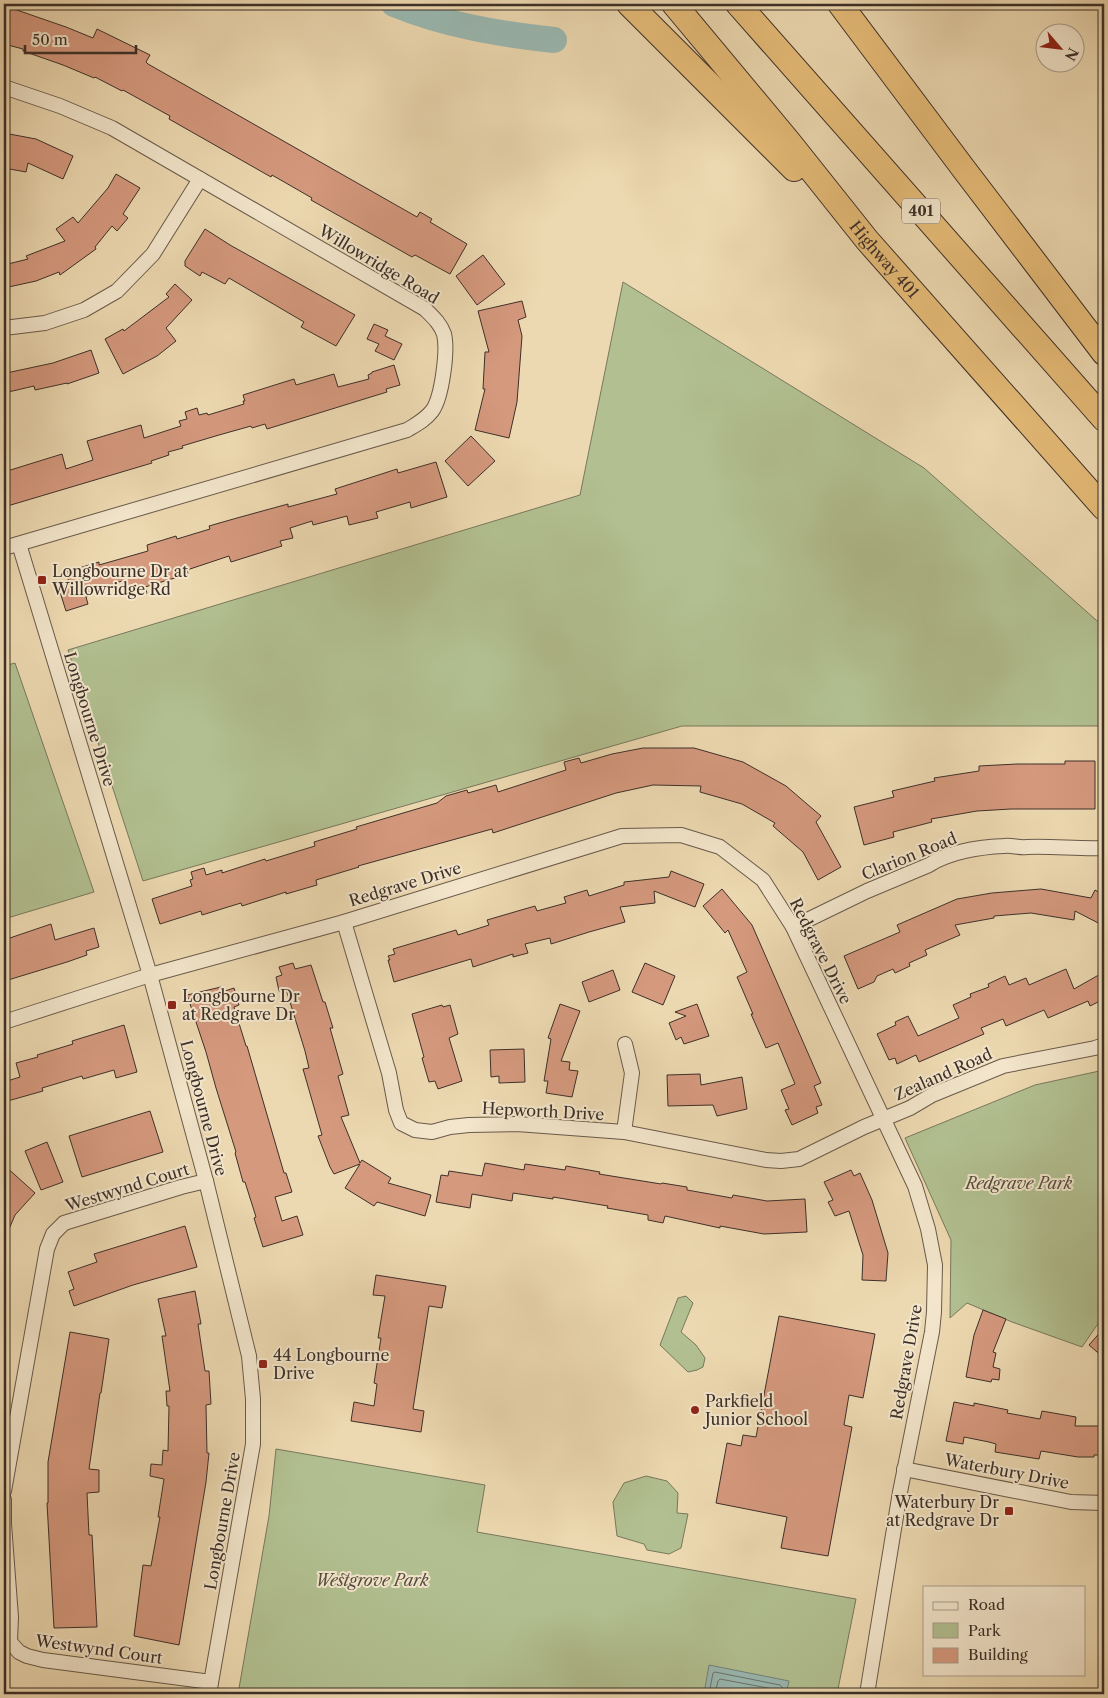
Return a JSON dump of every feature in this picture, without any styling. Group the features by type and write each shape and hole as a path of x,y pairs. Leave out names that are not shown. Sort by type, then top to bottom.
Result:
{"highway":[{"path":"628,4 867,240"},
{"name":"Highway 401","path":"674,4 790,142 867,240 1104,508"},
{"name":"401","path":"738,4 1104,419"},
{"path":"840,4 1104,353"}],"street":[{"name":"Willowridge Road","path":"4,87 60,106 112,128 425,309 438,321 444,334 446,349 439,396 433,409 423,421 407,430 4,548"},
{"path":"4,328 45,323 84,310 117,291 153,254 200,179"},
{"name":"Longbourne Drive","path":"18,544 150,975 206,1182 249,1356 254,1399 253,1444 210,1688"},
{"name":"Redgrave Drive","path":"4,1022 150,975 344,922 622,836 680,836 720,847 763,880 793,927 915,1186 928,1229 935,1265 932,1332 904,1469 867,1694"},
{"name":"Clarion Road","path":"793,927 867,891 889,884 938,860 971,850 1004,846 1026,848 1037,846 1104,848"},
{"name":"Hepworth Drive","path":"344,922 388,1073 396,1110 401,1123 415,1130 432,1132 450,1127 469,1125 517,1124 624,1132 747,1157 781,1161 799,1159 884,1119"},
{"path":"624,1132 632,1073 625,1044"},
{"name":"Zealand Road","path":"884,1119 910,1108 932,1095 1003,1066 1104,1045"},
{"name":"Westwynd Court","path":"4,1491 47,1249 53,1234 64,1223 181,1186 206,1182"},
{"name":"Waterbury Drive","path":"904,1469 1071,1502 1104,1503"},
{"name":"Westwynd Court","path":"4,1500 11,1617 10,1642 19,1652 27,1656 56,1662 210,1688"}],"green space":[{"path":"623,282 924,468 1104,627 1104,726 682,726 143,881 68,650 580,495"},
{"path":"15,663 94,892 4,919 4,666"},
{"name":"Redgrave Park","path":"1104,1070 1104,1315 1082,1347 1012,1322 967,1303 950,1318 951,1240 905,1138 1035,1085"},
{"path":"686,1296 693,1303 681,1332 696,1345 705,1358 703,1367 688,1372 660,1345 678,1298"},
{"name":"Westgrove Park","path":"276,1449 485,1485 477,1532 856,1599 837,1694 238,1694 269,1516"},
{"path":"646,1476 667,1481 678,1493 677,1513 688,1514 681,1548 669,1554 647,1550 644,1544 617,1536 613,1502 624,1483"}],"water":[{"path":"709,1665 789,1681 786,1694 704,1694"}],"building":[{"path":"4,7 66,27 93,38 97,29 150,55 146,62 148,64 417,217 420,212 432,219 430,222 467,244 450,274 415,255 412,257 311,200 312,198 272,175 271,177 169,119 170,116 123,90 95,77 23,51 23,49 4,44"},
{"path":"4,133 36,139 73,156 63,179 28,163 26,172 4,168"},
{"path":"116,174 140,188 123,214 128,218 117,231 112,226 95,247 96,249 60,275 59,272 36,281 4,288 4,265 28,259 26,256 65,241 56,229 73,217 78,223 108,188"},
{"path":"205,229 355,315 336,346 301,327 304,322 229,278 225,284 202,272 200,276 185,266 185,261"},
{"path":"483,255 505,284 477,305 456,276"},
{"path":"175,284 192,300 166,328 176,341 157,356 123,374 105,339 123,329 124,331 169,297 166,294"},
{"path":"522,301 526,317 518,320 522,336 517,402 509,438 475,430 485,389 483,389 485,352 489,352 478,311"},
{"path":"374,324 388,330 385,336 402,344 394,360 375,351 379,344 367,339"},
{"path":"91,350 99,373 67,384 35,390 34,386 4,393 4,372 53,363"},
{"path":"394,365 400,385 386,389 387,392 267,429 265,424 252,428 251,426 182,446 183,448 168,452 169,455 151,461 152,463 4,507 4,472 62,454 66,469 93,460 87,441 141,425 144,438 181,426 179,421 187,419 185,412 197,408 199,415 207,413 208,415 244,404 243,395 294,379 296,385 334,374 338,387 369,379 368,375 372,372"},
{"path":"471,436 495,461 468,486 445,461"},
{"path":"436,462 447,497 411,508 410,502 376,512 378,518 349,525 347,516 313,525 312,521 290,528 293,538 280,541 282,546 231,562 229,556 187,570 188,574 145,587 147,593 127,598 122,581 88,592 89,596 86,597 88,604 66,611 59,589 70,586 66,572 99,562 99,565 148,551 147,545 176,536 177,539 210,529 209,526 288,504 288,507 337,494 335,489 397,469 398,473"},
{"path":"643,748 694,748 743,762 786,786 821,816 816,822 841,867 818,880 803,852 773,826 775,823 742,804 700,792 701,786 653,785 616,793 493,833 492,829 358,866 316,880 317,885 286,894 286,892 242,906 241,903 202,915 201,911 160,924 152,899 192,886 190,880 193,879 191,872 204,868 206,875 222,870 222,873 265,859 266,861 315,846 314,842 357,829 356,827 437,803 446,796 467,790 468,793 496,785 498,792 566,770 564,762 579,758 581,763"},
{"path":"1065,761 1095,761 1095,809 977,811 931,819 932,822 893,832 894,837 864,845 854,807 894,797 892,791 935,781 934,778 979,771 979,766 1065,764"},
{"path":"671,871 704,884 695,907 654,891 655,903 620,907 625,922 551,944 550,938 525,944 528,953 513,957 513,954 473,967 471,959 394,982 388,960 390,960 388,956 395,954 393,949 456,930 458,935 489,925 487,920 535,906 537,911 566,903 564,897 587,890 589,896 624,885 624,882 669,877"},
{"path":"722,889 752,925 821,1083 814,1086 822,1105 816,1107 818,1113 792,1125 785,1110 789,1109 781,1090 795,1084 778,1043 766,1048 751,1014 753,1014 737,977 747,972 728,930 725,933 703,906"},
{"path":"1041,889 1091,898 1095,890 1104,895 1104,926 1075,911 1074,920 1031,913 994,916 994,918 955,925 960,935 925,950 927,955 909,963 910,966 895,973 893,969 877,976 874,982 858,989 844,956 900,932 897,925 957,899 992,893"},
{"path":"51,924 55,940 94,928 99,947 86,951 87,955 67,962 8,980 7,976 4,977 4,940"},
{"path":"293,963 295,969 311,965 323,1002 325,1002 343,1074 338,1076 349,1115 341,1117 360,1163 362,1160 391,1178 388,1183 431,1195 425,1216 377,1202 374,1206 345,1188 360,1164 334,1174 330,1167 318,1136 322,1135 303,1069 309,1068 305,1051 286,989 279,991 276,977 282,975 279,967"},
{"path":"645,963 675,976 663,1005 632,992"},
{"path":"1066,969 1074,989 1104,972 1104,999 1090,1006 1088,1001 1048,1018 1044,1010 1006,1026 1003,1019 981,1028 984,1034 919,1062 916,1055 897,1064 895,1058 889,1060 877,1034 896,1025 895,1022 908,1016 918,1036 959,1018 953,1005 971,997 970,994 989,987 988,984 1005,976 1009,985 1026,978 1029,985"},
{"path":"613,970 620,990 589,1002 582,982"},
{"path":"221,987 222,992 234,988 239,1005 234,1007 284,1173 286,1173 292,1192 275,1197 282,1221 297,1216 303,1235 263,1247 254,1218 256,1217 245,1182 243,1182 236,1152 187,995"},
{"path":"560,1004 580,1011 561,1061 570,1062 569,1070 578,1071 572,1097 546,1093 548,1081 544,1081 551,1039 548,1038"},
{"path":"697,1004 709,1036 684,1044 681,1037 676,1040 669,1023 686,1016 675,1012"},
{"path":"442,1005 443,1007 450,1005 458,1034 449,1038 462,1081 438,1089 435,1081 429,1082 412,1014"},
{"path":"124,1025 137,1072 116,1078 114,1070 83,1079 82,1076 42,1088 43,1091 4,1102 4,1082 20,1077 16,1063 73,1044 72,1041"},
{"path":"524,1049 525,1082 499,1083 499,1076 491,1077 490,1050"},
{"path":"700,1074 701,1085 742,1077 747,1109 717,1116 713,1105 668,1106 667,1075"},
{"path":"150,1111 163,1152 82,1177 69,1136"},
{"path":"47,1142 63,1182 41,1190 25,1151"},
{"path":"485,1163 524,1170 525,1164 565,1170 566,1166 600,1172 599,1174 687,1187 687,1190 732,1198 733,1195 767,1201 805,1199 807,1232 764,1234 720,1226 720,1228 665,1216 663,1223 648,1220 648,1215 607,1208 608,1206 513,1193 512,1201 472,1194 470,1208 436,1202 441,1175 448,1176 449,1171 482,1176"},
{"path":"4,1165 35,1193 15,1215 4,1241"},
{"path":"851,1170 854,1176 860,1173 872,1200 888,1253 886,1281 862,1280 863,1255 849,1211 835,1216 828,1202 833,1200 824,1182"},
{"path":"185,1226 197,1267 133,1285 74,1306 69,1291 74,1289 68,1272 97,1262 94,1254"},
{"path":"376,1275 446,1286 442,1308 429,1306 413,1409 424,1411 421,1432 351,1421 354,1402 374,1406 377,1384 374,1383 381,1338 378,1338 385,1296 373,1295"},
{"path":"195,1291 201,1324 198,1324 205,1371 209,1371 211,1404 206,1405 207,1453 209,1453 206,1482 179,1645 134,1636 143,1565 151,1566 160,1517 158,1517 164,1479 150,1476 151,1464 162,1465 163,1450 168,1451 169,1406 167,1406 166,1391 170,1391 162,1336 166,1336 158,1299"},
{"path":"983,1310 1006,1319 993,1352 996,1353 993,1367 1000,1369 999,1380 992,1379 991,1382 966,1377 974,1335"},
{"path":"779,1316 875,1334 863,1398 849,1395 844,1425 852,1427 828,1556 781,1548 787,1517 716,1503 727,1443 741,1446 743,1435 756,1437"},
{"path":"1104,1328 1104,1358 1089,1345"},
{"path":"70,1332 109,1339 89,1469 99,1470 99,1492 87,1493 89,1535 92,1535 97,1627 54,1628 47,1503 48,1462"},
{"path":"954,1402 974,1406 974,1403 1008,1410 1007,1413 1040,1419 1042,1411 1076,1417 1075,1426 1104,1426 1104,1455 1078,1457 1041,1451 1039,1459 995,1452 996,1444 964,1437 963,1444 946,1441"}],"waterway":[{"path":"394,4 433,18 472,28 554,40"},
{"path":"453,23 461,35"}],"place":[{"name":"Longbourne Dr at Willowridge Rd","path":"42,580"},
{"name":"Longbourne Dr at Redgrave Dr","path":"172,1005"},
{"name":"44 Longbourne Drive","path":"263,1364"},
{"name":"Parkfield Junior School","path":"695,1410"},
{"name":"Waterbury Dr at Redgrave Dr","path":"1009,1511"}]}
